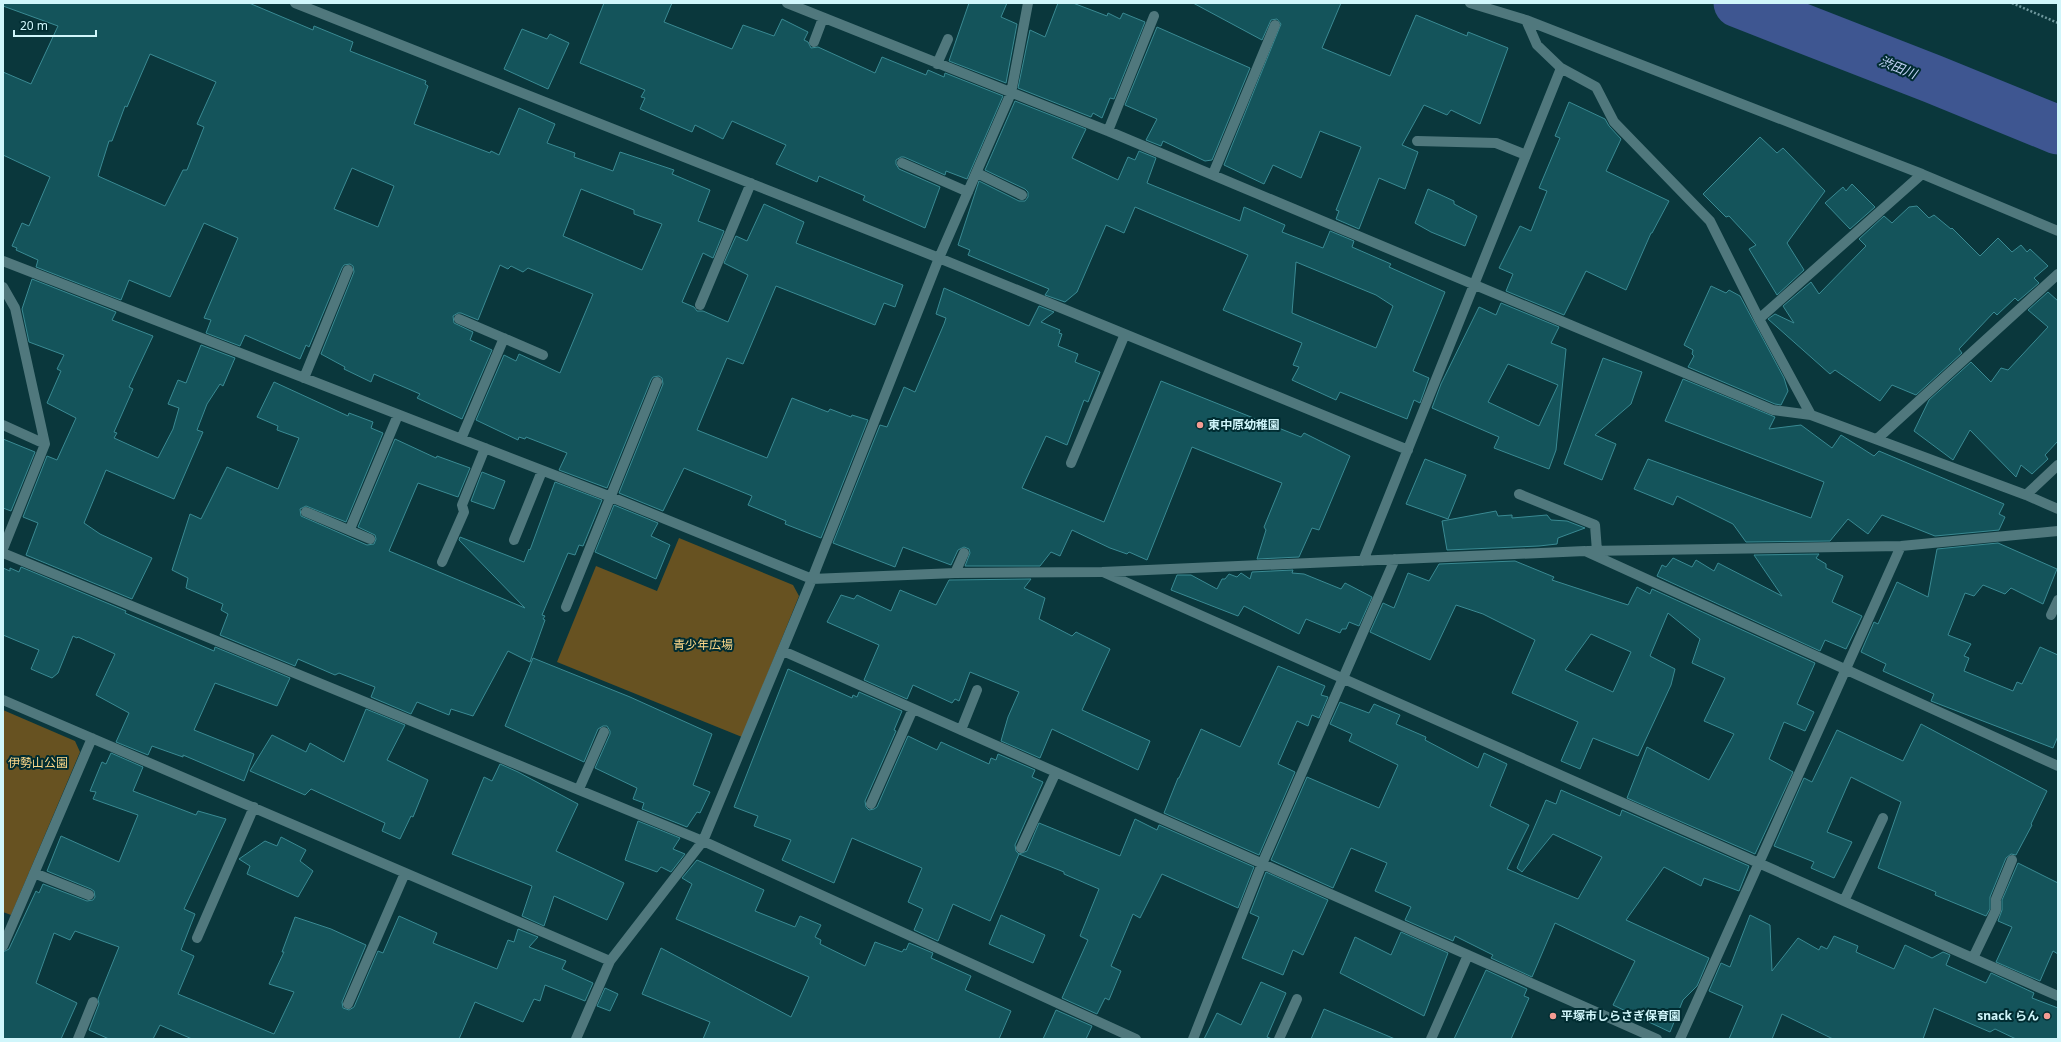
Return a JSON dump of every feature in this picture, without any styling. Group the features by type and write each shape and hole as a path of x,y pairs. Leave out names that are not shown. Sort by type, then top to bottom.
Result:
{"street":[{"path":"295,3 939,258 1408,450"},
{"path":"787,3 1213,174 1774,410 1811,415 2026,495 2058,509"},
{"path":"578,1038 610,961 703,841 783,651 939,258 1011,93 1028,3"},
{"path":"1470,3 1526,20 1922,174 2058,231"},
{"path":"1108,131 1154,16"},
{"path":"814,42 823,18"},
{"path":"1526,20 1537,45 1561,68 1596,87 1614,122 1710,221 1759,318 1811,415"},
{"path":"1213,174 1275,25"},
{"path":"937,64 948,40"},
{"path":"1363,561 1561,68"},
{"path":"1416,141 1496,143 1526,155"},
{"path":"902,163 968,192"},
{"path":"977,173 1022,194"},
{"path":"1759,318 1922,174"},
{"path":"700,305 751,183"},
{"path":"3,261 611,497 812,579 955,573 1102,572 1585,551 1901,546 2058,531"},
{"path":"304,378 348,270"},
{"path":"1877,439 2058,274"},
{"path":"3,287 15,308 45,444 3,549"},
{"path":"459,319 543,355"},
{"path":"1071,463 1125,334"},
{"path":"461,439 504,338"},
{"path":"566,607 657,382"},
{"path":"350,529 398,415"},
{"path":"3,425 45,444"},
{"path":"442,562 464,512 462,505 485,448"},
{"path":"2026,495 2058,465"},
{"path":"514,540 542,471"},
{"path":"1519,494 1595,524 1597,551"},
{"path":"306,512 350,529 370,539"},
{"path":"1680,1039 1901,546"},
{"path":"1585,551 1845,671 2058,766"},
{"path":"3,553 703,841 1136,1039"},
{"path":"955,573 964,553"},
{"path":"1193,1039 1262,864 1395,559"},
{"path":"1102,572 2058,996"},
{"path":"2051,615 2058,600"},
{"path":"783,651 1656,1039"},
{"path":"961,730 977,690"},
{"path":"3,700 610,961"},
{"path":"871,804 914,709"},
{"path":"579,789 604,732"},
{"path":"3,946 92,738"},
{"path":"1021,848 1056,772"},
{"path":"198,938 254,807"},
{"path":"1844,901 1882,818"},
{"path":"1974,958 1996,910 1996,898 2012,860"},
{"path":"34,873 89,895"},
{"path":"348,1004 405,873"},
{"path":"1431,1039 1468,955"},
{"path":"1279,1039 1297,999"},
{"path":"78,1039 94,1002"}],"path":[{"path":"2012,3 2058,23"}],"green space":[{"name":"青少年広場","path":"679,538 793,585 799,596 742,737 557,662 596,566 657,591"},
{"name":"伊勢山公園","path":"3,710 75,741 80,752 11,915 3,912"}],"building":[{"path":"3,3 249,3 313,30 314,26 353,42 350,51 426,81 425,84 428,86 414,124 490,153 491,151 499,155 519,108 555,124 547,143 575,153 574,157 613,171 620,152 674,170 672,174 710,190 698,221 724,231 713,258 703,253 682,302 694,307 697,311 703,311 728,322 748,275 724,263 736,236 747,241 764,204 804,222 796,243 903,285 895,307 884,303 875,325 776,286 743,364 727,358 697,430 767,458 792,398 828,412 830,409 851,417 852,415 868,420 821,538 785,524 786,521 748,505 752,496 684,468 663,511 619,493 663,384 662,378 659,376 653,377 651,380 607,488 559,470 567,453 526,437 525,439 519,437 518,440 476,420 504,355 516,361 519,354 560,373 593,294 528,268 523,272 511,266 508,269 500,265 478,320 461,313 453,316 454,323 473,332 470,340 492,350 462,419 417,398 420,394 374,374 371,382 344,369 345,367 321,354 354,272 353,266 350,264 344,265 342,268 309,347 306,345 300,359 245,335 240,346 206,333 211,320 204,318 238,238 204,223 170,297 129,280 121,300 36,267 38,260 16,250 17,248 12,246 22,223 29,226 50,177 3,155 3,72 31,84 58,26 3,6","holes":["150,54 216,82 197,124 204,127 187,170 183,170 165,206 98,176 109,141 112,141 125,106 127,107","352,168 394,186 378,227 334,209","581,189 634,210 634,214 662,224 642,270 563,236"]},
{"path":"604,3 672,3 664,22 732,49 743,25 774,36 782,19 808,32 804,40 808,42 811,48 818,47 875,73 882,57 926,75 928,70 944,77 945,73 1003,96 967,179 946,171 945,175 904,157 896,160 896,164 899,169 940,187 925,228 863,200 865,196 819,176 817,182 776,164 786,145 732,121 723,139 695,125 692,132 640,109 645,98 641,97 645,90 580,63"},
{"path":"969,3 1007,3 1001,17 1017,24 1006,83 949,61"},
{"path":"1058,3 1073,3 1107,16 1108,13 1120,19 1123,13 1145,22 1114,99 1110,98 1102,118 1093,113 1091,117 1018,88 1030,30 1045,37"},
{"path":"1193,3 1341,3 1322,48 1390,76 1416,15 1467,36 1468,32 1508,48 1480,124 1451,110 1447,115 1424,105 1402,145 1418,152 1405,189 1379,178 1359,229 1336,219 1339,211 1336,210 1361,147 1320,131 1301,178 1273,165 1264,184 1224,165 1281,24 1277,19 1271,20 1262,40"},
{"path":"1157,27 1250,68 1212,160 1205,161 1163,141 1161,146 1146,140 1157,119 1125,105"},
{"path":"522,29 547,39 550,34 569,43 548,89 504,69"},
{"path":"1015,101 1086,129 1072,158 1118,180 1128,157 1135,160 1139,151 1156,158 1147,183 1240,221 1244,207 1285,225 1282,232 1323,248 1330,231 1354,241 1352,247 1391,264 1389,267 1445,292 1413,371 1429,378 1420,403 1414,400 1407,419 1340,392 1336,400 1292,380 1299,367 1293,365 1302,343 1223,310 1248,255 1135,207 1124,233 1106,225 1077,292 1065,302 1045,295 1049,289 968,255 970,250 958,245 979,181 1019,201 1025,201 1028,197 1028,192 1025,189 985,170","holes":["1296,262 1376,295 1393,306 1376,348 1292,313"]},
{"path":"1569,102 1605,119 1609,126 1621,139 1606,171 1669,201 1651,233 1626,290 1586,271 1564,315 1506,291 1513,274 1499,268 1520,226 1531,231 1547,191 1539,188 1560,138 1555,136"},
{"path":"1760,137 1777,153 1783,148 1825,191 1787,243 1804,270 1777,295 1749,249 1756,245 1729,216 1726,217 1703,194"},
{"path":"1852,184 1875,207 1850,229 1825,203 1843,187 1846,191"},
{"path":"1428,189 1454,201 1454,204 1477,216 1465,246 1431,232 1415,223"},
{"path":"1917,206 1929,218 1934,215 1951,229 1952,228 1980,256 1998,238 2012,252 2021,245 2027,252 2030,249 2048,266 2034,278 2039,283 2018,301 2015,298 1997,315 1994,312 1959,349 1962,353 1916,395 1892,385 1880,401 1835,370 1830,374 1768,319 1775,314 1794,323 1783,306 1811,282 1819,294 1866,246 1859,239 1884,216 1892,223 1909,207"},
{"path":"32,279 116,312 112,320 153,336 129,387 133,389 114,432 117,433 114,438 158,458 173,429 179,408 168,404 178,380 186,383 201,345 235,358 223,386 220,384 207,404 197,430 203,432 174,499 106,470 84,523 100,534 152,558 132,599 26,555 38,523 23,517 47,456 57,460 76,418 47,403 61,371 57,369 64,355 29,342 22,309"},
{"path":"1711,286 1726,293 1729,290 1740,296 1784,378 1788,391 1781,405 1775,404 1688,367 1694,356 1692,354 1693,350 1684,345"},
{"path":"944,288 1029,326 1039,306 1054,312 1041,322 1060,330 1059,333 1062,334 1058,346 1078,354 1075,362 1100,372 1088,402 1084,400 1067,445 1046,436 1022,488 1104,522 1161,381 1301,437 1304,433 1350,456 1319,530 1312,528 1299,557 1257,559 1266,530 1264,527 1282,483 1192,447 1147,560 1129,552 1127,554 1110,548 1072,530 1060,556 1051,552 1040,566 965,566 970,553 969,549 964,547 958,550 951,565 903,547 895,567 833,543 880,425 887,427 904,387 915,392 946,318 936,314"},
{"path":"2048,292 2058,301 2058,441 2045,455 2048,459 2032,474 2021,465 2016,477 1970,430 1953,460 1914,431 1929,400 1971,362 1991,382 2001,368 2008,370 2048,327 2028,310"},
{"path":"1501,303 1559,327 1551,343 1566,349 1556,450 1549,469 1494,448 1499,437 1432,408 1441,384 1479,307 1496,315","holes":["1508,364 1558,385 1539,426 1488,402"]},
{"path":"1603,358 1642,372 1631,404 1595,435 1616,444 1602,480 1564,464"},
{"path":"1683,379 1775,417 1769,429 1801,425 1832,448 1841,435 1874,456 1879,451 2004,504 1999,514 2005,517 1999,530 1935,536 1882,515 1868,534 1848,519 1830,541 1746,542 1733,524 1677,496 1673,505 1634,489 1648,459 1811,518 1824,482 1665,421"},
{"path":"274,382 348,416 349,413 373,422 371,428 383,433 346,522 306,506 300,509 301,516 367,545 374,544 376,539 375,535 358,527 395,439 436,458 437,456 470,468 458,497 418,483 389,551 525,608 459,540 460,537 524,562 529,549 530,550 555,482 602,500 583,546 579,545 575,555 568,553 542,615 545,616 543,619 545,620 530,662 508,651 473,716 451,709 449,715 417,702 411,714 371,697 375,687 339,673 335,675 298,659 295,666 220,635 228,614 221,610 223,604 186,588 188,578 172,570 190,514 201,519 227,467 278,489 299,438 277,430 278,426 257,417"},
{"path":"3,439 35,452 11,511 3,508"},
{"path":"1425,459 1466,475 1448,519 1406,504"},
{"path":"482,472 505,481 494,509 471,501"},
{"path":"614,505 658,523 651,536 670,545 656,579 595,552"},
{"path":"1496,511 1498,516 1512,515 1512,518 1547,515 1551,520 1567,521 1585,528 1558,538 1557,544 1447,550 1442,521"},
{"path":"1998,543 2057,569 2043,604 2011,588 2005,594 1983,585 1974,596 1965,593 1948,635 1971,644 1964,656 1969,658 1964,671 2013,691 2017,682 2022,684 2040,647 2058,655 2058,736 2053,748 1931,701 1934,694 1883,671 1886,664 1861,652 1874,622 1878,624 1897,582 1928,597 1937,549"},
{"path":"1819,554 1816,558 1826,564 1826,568 1843,576 1832,602 1862,616 1846,649 1825,640 1820,651 1657,576 1662,565 1666,567 1673,558 1692,567 1696,560 1714,571 1718,563 1782,596 1754,555"},
{"path":"1515,561 1554,577 1552,580 1628,605 1637,587 1650,594 1652,589 1815,663 1797,704 1814,712 1805,731 1784,722 1769,759 1793,772 1755,854 1627,798 1647,747 1709,780 1734,734 1704,721 1725,678 1692,663 1700,639 1668,613 1650,656 1675,669 1671,685 1638,756 1593,738 1580,769 1561,761 1578,722 1512,693 1535,640 1483,614 1456,605 1430,660 1370,632 1383,603 1394,608 1408,573 1429,581 1439,564","holes":["1591,634 1631,652 1613,692 1565,670"]},
{"path":"21,567 126,611 125,613 214,651 215,647 290,678 277,706 215,683 194,730 254,754 244,781 183,755 183,757 152,746 148,755 116,742 129,713 96,695 115,654 73,636 58,673 52,678 31,669 39,650 3,635 3,568 10,571 10,568 19,572"},
{"path":"1293,570 1292,573 1304,574 1341,589 1345,583 1372,597 1359,626 1349,622 1346,629 1342,629 1340,633 1306,619 1299,634 1244,606 1238,616 1171,590 1177,575 1191,575 1217,589 1222,579 1225,579 1229,574 1237,577 1241,573 1250,579 1252,572"},
{"path":"1031,579 1024,588 1045,598 1039,619 1072,636 1076,632 1110,649 1082,710 1150,741 1138,770 1052,729 1040,758 1001,741 1008,717 1019,692 970,672 959,701 955,699 952,703 913,685 907,699 864,680 879,645 827,622 841,595 854,599 857,595 891,611 900,590 936,605 949,580"},
{"path":"533,658 630,697 712,734 693,785 710,792 700,813 697,812 687,827 642,809 644,803 633,799 637,788 595,768 610,734 607,726 603,726 598,729 584,762 505,726"},
{"path":"1278,666 1325,686 1321,695 1328,697 1319,718 1312,715 1308,726 1297,721 1278,764 1295,772 1259,855 1164,813 1178,778 1201,729 1240,747"},
{"path":"788,669 852,698 853,695 857,697 859,692 902,711 894,730 896,731 865,801 866,807 869,810 877,807 908,736 937,750 941,742 989,764 991,758 996,760 998,754 1035,770 1032,777 1043,782 1015,845 1016,851 1019,854 990,921 953,904 938,941 914,930 923,909 908,902 922,868 852,838 834,883 782,860 791,840 754,826 758,816 734,807"},
{"path":"1340,702 1369,713 1374,704 1400,715 1396,724 1426,737 1425,740 1478,768 1484,753 1507,764 1490,806 1529,825 1507,869 1578,899 1602,857 1553,834 1522,872 1517,868 1546,800 1556,804 1561,790 1620,816 1622,810 1749,866 1739,891 1704,878 1701,886 1664,867 1626,920 1709,958 1697,986 1683,1000 1670,1032 1613,1005 1635,961 1555,923 1532,977 1491,958 1493,955 1455,936 1453,941 1405,920 1411,907 1375,891 1387,863 1351,848 1333,888 1271,860 1307,777 1379,808 1398,765 1349,741 1352,734 1330,724"},
{"path":"366,709 405,725 387,760 428,780 413,817 411,816 400,839 382,831 385,823 311,789 305,795 250,771 272,735 306,752 310,743 344,762"},
{"path":"1921,724 2047,791 2031,824 2032,825 2016,855 2011,854 2006,858 1990,897 1990,909 1986,916 1935,895 1936,892 1878,868 1901,802 1851,777 1827,832 1852,842 1834,878 1811,868 1814,862 1774,846 1804,778 1812,782 1837,730 1903,761"},
{"path":"111,753 143,767 133,791 196,815 198,811 226,819 184,909 195,914 181,950 194,956 178,994 274,1034 294,992 269,984 284,952 282,952 295,917 331,929 366,945 342,1002 343,1008 349,1010 354,1007 378,951 383,953 399,916 437,933 433,943 497,969 508,940 514,942 518,929 538,937 529,947 566,961 562,969 593,983 585,1001 545,985 540,1001 534,999 523,1022 475,1002 459,1039 192,1039 160,1025 153,1039 109,1039 89,1030 99,1004 98,999 119,947 75,931 70,940 54,933 36,983 77,1003 61,1039 3,1039 3,952 9,949 36,891 39,893 43,884 87,901 93,900 95,897 94,891 91,889 47,871 61,836 119,862 138,815 93,799 96,792 90,791 102,762 106,764"},
{"path":"500,764 578,804 556,851 624,883 607,920 554,896 544,926 522,916 532,886 452,854 484,777 492,781"},
{"path":"1135,819 1157,830 1159,825 1254,867 1238,908 1162,874 1140,918 1133,914 1111,966 1121,971 1109,1000 1105,998 1097,1014 1062,998 1088,940 1080,936 1099,889 1064,874 1064,872 1019,854 1027,851 1039,823 1120,856"},
{"path":"638,821 680,838 673,849 685,854 671,872 661,867 657,872 625,860"},
{"path":"281,837 306,850 300,861 313,871 298,897 247,874 250,866 239,859 265,841 277,846"},
{"path":"697,860 764,890 755,911 795,927 800,916 821,925 815,937 821,940 820,944 865,966 875,942 902,952 904,949 906,950 909,943 933,953 931,958 971,976 965,990 1011,1011 999,1039 703,1039 710,1022 642,994 661,948 791,1017 809,977 676,919 692,884 682,878"},
{"path":"2018,863 2058,883 2058,954 2053,951 2040,981 1996,962 2012,927 1998,921 2002,910 2002,900"},
{"path":"1266,872 1328,900 1303,955 1293,950 1283,975 1242,958 1259,917 1250,913"},
{"path":"1001,915 1045,935 1033,963 989,944"},
{"path":"1750,915 1770,925 1772,971 1798,938 1819,950 1821,946 1827,949 1834,936 1858,946 1856,952 1894,969 1905,945 1932,958 1943,952 1950,955 1946,965 1986,983 1991,973 2034,993 2032,998 2058,1008 2058,1039 2016,1039 1995,1029 1990,1032 1934,1008 1923,1039 1833,1039 1782,1014 1772,1039 1729,1039 1743,1006 1709,991 1721,963 1730,967"},
{"path":"1401,932 1448,953 1424,1016 1340,973 1355,937 1391,955"},
{"path":"1486,970 1527,989 1524,996 1529,998 1511,1039 1454,1039"},
{"path":"1261,982 1286,993 1267,1037 1272,1039 1204,1039 1217,1013 1241,1025"},
{"path":"605,988 618,994 610,1011 597,1006"},
{"path":"1324,1009 1395,1039 1311,1039"},
{"path":"1056,1010 1092,1026 1086,1039 1043,1039"}],"waterway":[{"name":"渋田川","path":"1738,3 1933,79 2058,130"}],"place":[{"name":"東中原幼稚園","path":"1200,425"},
{"name":"平塚市しらさぎ保育園","path":"1553,1016"},
{"name":"snack らん","path":"2047,1016"}]}
